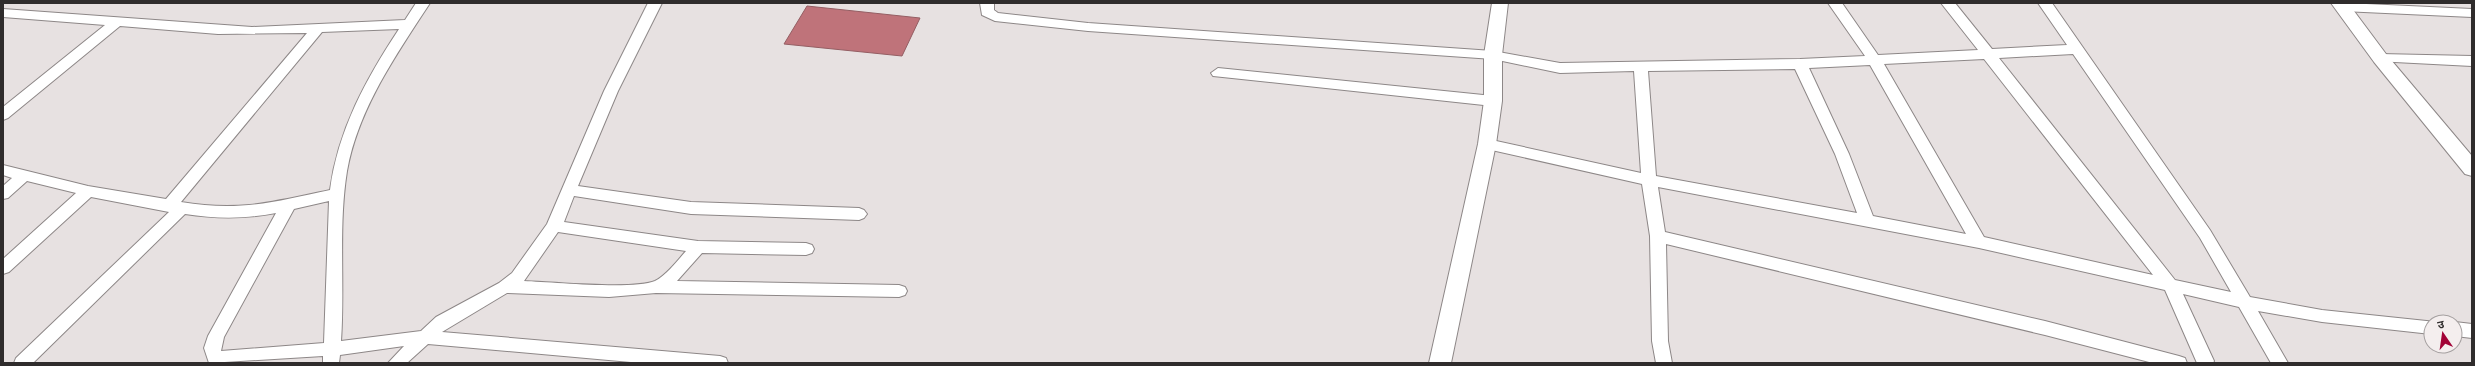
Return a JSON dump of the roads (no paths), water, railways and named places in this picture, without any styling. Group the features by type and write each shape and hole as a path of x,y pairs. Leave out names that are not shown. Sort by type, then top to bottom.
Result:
{"street":[{"path":"332,356 337,194 346,144 357,116 409,24 423,3"},
{"path":"396,363 442,322 505,287 518,277 530,263 554,226 611,91 655,3"},
{"path":"988,3 987,12 995,17 1080,26 1493,55 1560,68 1800,64 1991,55 2078,49"},
{"path":"1440,363 1487,144 1493,101 1493,55 1500,3"},
{"path":"1835,3 1875,61 1979,242"},
{"path":"1948,3 1991,55 2171,286 2206,361 2205,363"},
{"path":"2045,3 2205,234 2280,363"},
{"path":"2340,5 2472,13"},
{"path":"2340,5 2380,58 2472,169"},
{"path":"3,13 225,31 409,24"},
{"path":"3,114 117,22"},
{"path":"22,363 175,208 318,28"},
{"path":"2380,58 2472,62"},
{"path":"1800,64 1842,154 1867,220"},
{"path":"1641,66 1649,180 1658,236 1660,341 1664,363"},
{"path":"1218,73 1493,101"},
{"path":"1487,144 1649,180 1979,242 2245,302 2322,316 2423,326"},
{"path":"3,170 88,191 175,208 232,214 253,212 337,194"},
{"path":"3,194 24,176"},
{"path":"569,190 691,208 859,214"},
{"path":"3,268 88,191"},
{"path":"288,205 216,336 212,348 214,358 332,356 424,337 720,363"},
{"path":"554,226 698,247 806,249"},
{"path":"1658,236 2045,328 2179,363"},
{"path":"657,287 670,278 698,247"},
{"path":"505,287 610,289 657,287 899,291"}]}
